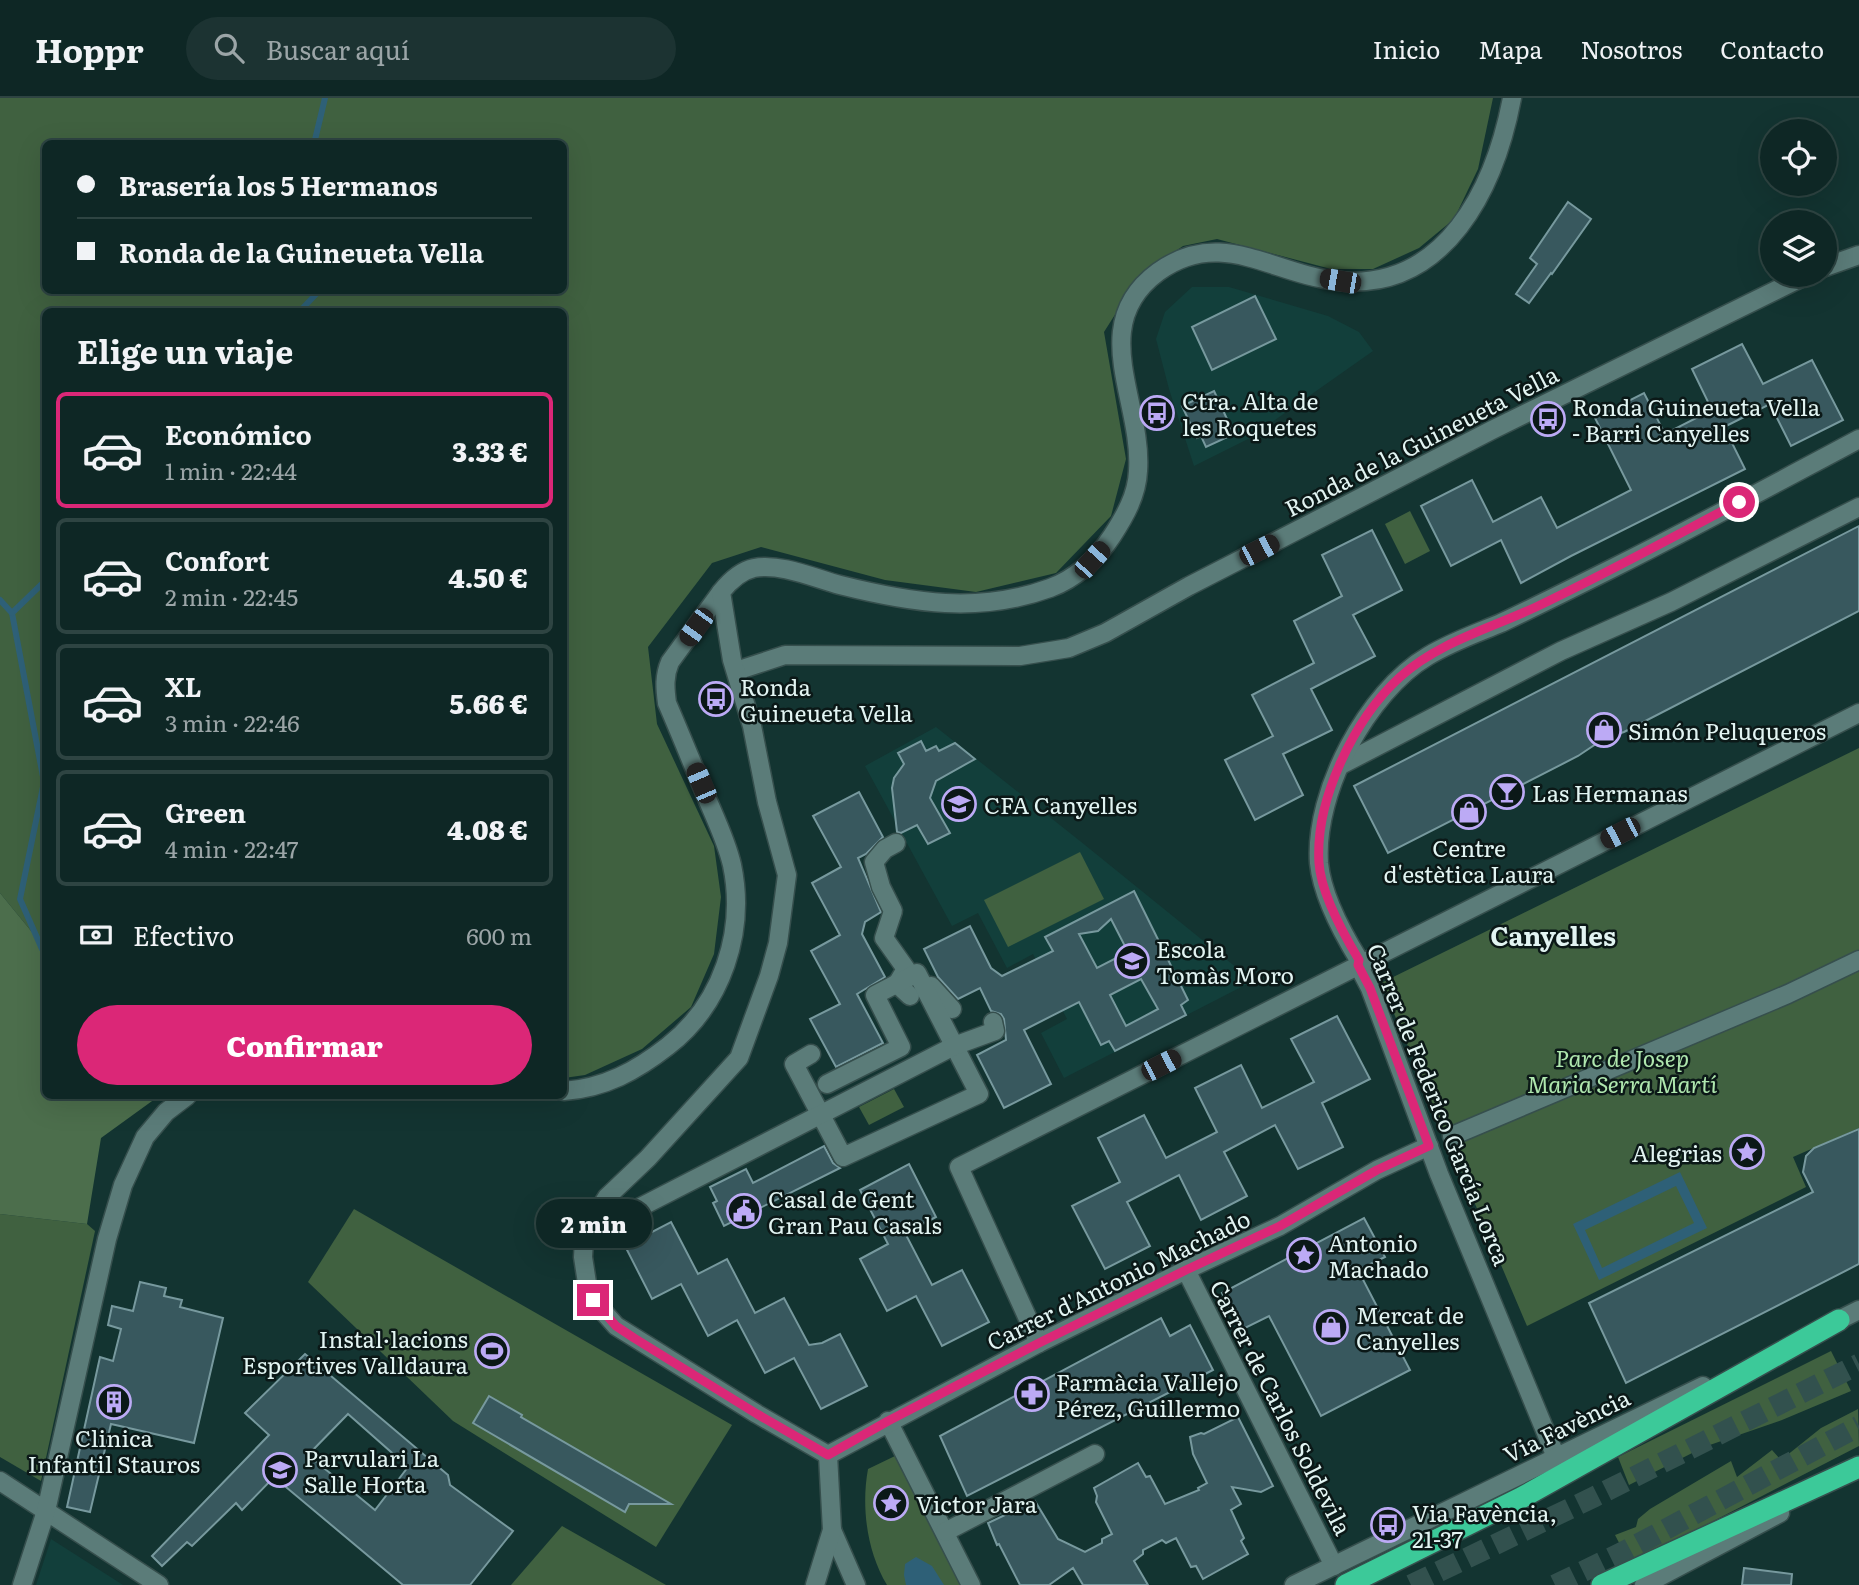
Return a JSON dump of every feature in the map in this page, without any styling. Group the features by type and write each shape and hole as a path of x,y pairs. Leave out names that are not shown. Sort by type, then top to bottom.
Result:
{"highway":[{"path":"1346,1585 1533,1492 1839,1320"},
{"path":"1602,1585 1859,1469"}],"street":[{"path":"567,1091 597,1087 617,1079 670,1044 695,1023 716,990 725,967 735,918 732,866 720,830 667,703 665,687 670,662 729,583 746,571 769,568 844,586 950,604 1011,600 1063,583 1106,546 1132,499 1138,455 1119,340 1127,310 1143,286 1156,274 1185,257 1212,251 1340,281 1378,280 1410,268 1443,244 1471,214 1490,175 1511,98"},
{"path":"1837,263 1859,255"},
{"name":"Ronda de la Guineueta Vella","path":"736,671 785,655 1020,656 1053,652 1085,642 1479,437 1784,287"},
{"name":"Carrer de Federico García Lorca","path":"1556,1457 1429,1146 1370,988 1358,965 1359,960 1334,914 1319,864 1323,817 1341,765 1359,727 1380,698 1400,677 1429,656 1646,552 1859,439"},
{"path":"1341,765 1561,651 1671,602 1859,508"},
{"path":"721,592 736,671 752,726 767,802 787,875 778,943 739,1058 648,1158 607,1197 589,1226 584,1240 583,1257 593,1300 616,1326 828,1455 832,1530 815,1585"},
{"path":"1039,1343 959,1167 1859,713"},
{"path":"811,1054 794,1064 818,1117 843,1157 979,1094 954,1046 911,989 906,969 884,938 893,911 881,887 874,862 885,849 896,843"},
{"path":"1452,1136 1788,994 1859,960"},
{"path":"827,1084 901,1047 875,995 932,985 952,1009"},
{"path":"589,1226 623,1216 954,1046 995,1031 993,1022"},
{"path":"22,1585 46,1511 107,1240 123,1185 145,1137 166,1112 183,1099"},
{"name":"Carrer d'Antonio Machado","path":"828,1455 1039,1343 1280,1226 1377,1170 1429,1146"},
{"name":"Carrer de Carlos Soldevila","path":"1186,1270 1334,1566"},
{"name":"Via Favència","path":"1294,1585 1859,1310"},
{"path":"888,1421 971,1585"},
{"path":"944,1532 1095,1454"},
{"path":"1644,1585 1859,1469"},
{"path":"0,1481 159,1585"},
{"path":"832,1530 856,1585"}],"shaded area":[{"path":"1192,287 1229,287 1328,316 1359,332 1373,351 1248,439 1194,466 1156,339 1165,312"},
{"name":"Escola Tomàs Moro","path":"936,727 1253,981 1064,1078 1041,1033 1067,1019 1033,954 1007,968 978,913 952,926 865,766"},
{"path":"1680,1172 1707,1228 1599,1280 1573,1224","holes":["1676,1186 1694,1223 1602,1268 1585,1230"]},
{"path":"51,1539 123,1585 36,1585"},
{"path":"916,1557 932,1566 944,1585 906,1585 905,1564"}],"green space":[{"path":"0,98 1493,98 1478,169 1454,219 1419,248 1373,269 1331,269 1217,239 1183,246 1140,275 1104,332 1126,459 1111,516 1056,573 976,592 885,580 761,547 712,563 648,647 657,724 714,846 721,897 714,954 691,1007 642,1049 585,1075 567,1078 567,308 42,308 42,944 0,893"},
{"path":"1410,511 1430,551 1405,564 1385,524"},
{"name":"Parc de Josep Maria Serra Martí","path":"1859,748 1859,1128 1793,1157 1806,1187 1527,1326 1381,983"},
{"path":"1080,852 1104,899 1008,947 984,900"},
{"path":"0,893 42,944 42,1099 155,1099 101,1138 87,1224 0,1214"},
{"path":"894,1089 904,1107 869,1125 859,1107"},
{"name":"Instal·lacions Esportives Valldaura","path":"354,1209 732,1425 656,1547 453,1421 308,1282"},
{"path":"0,1214 87,1224 95,1231 41,1481 0,1457"},
{"path":"1831,1351 1851,1391 1782,1420 1704,1447 1629,1485 1618,1457"},
{"path":"1858,1409 1859,1446 1630,1564 1615,1535 1636,1527 1638,1519 1650,1509 1731,1461 1737,1477 1772,1450 1781,1460 1821,1428"},
{"path":"895,1456 963,1585 887,1585 880,1572 867,1529 866,1484 868,1469"},
{"path":"562,1526 666,1585 511,1585"}],"building":[{"path":"1568,202 1591,219 1529,303 1516,294 1537,264 1530,258"},
{"path":"1255,296 1276,339 1212,370 1192,327"},
{"path":"1742,344 1763,384 1812,360 1843,420 1791,446 1770,404 1724,427 1745,469 1521,583 1501,540 1451,566 1421,506 1472,480 1493,522 1541,497 1557,528 1631,490 1595,418 1644,393 1665,434 1712,410 1692,369"},
{"path":"1214,391 1234,434 1206,447 1201,436 1197,438 1182,406"},
{"path":"1859,526 1859,611 1624,732 1605,738 1578,756 1388,853 1354,786"},
{"path":"1372,530 1402,590 1353,615 1375,656 1311,689 1332,730 1283,754 1303,795 1255,820 1225,760 1273,736 1252,695 1314,663 1294,621 1342,596 1322,555"},
{"path":"921,741 926,751 936,746 939,751 955,743 975,759 936,781 930,798 950,833 928,844 917,825 901,833 897,832 892,788 894,778 904,764 898,753"},
{"path":"859,792 883,837 858,858 881,912 865,922 862,934 885,977 857,994 883,1043 836,1067 810,1019 840,1004 811,951 840,935 812,883 841,867 813,816"},
{"path":"1134,891 1188,1000 1181,1005 1186,1015 1115,1051 1109,1041 1101,1045 1079,1002 1024,1030 1051,1084 1004,1108 977,1055 1006,1040 1004,1019 1001,1014 991,1011 980,988 958,999 938,977 924,949 970,926 991,968 1002,976 1053,951 1045,937","holes":["1111,919 1128,952 1097,968 1079,934 1098,931","1141,979 1158,1009 1126,1026 1110,995"]},
{"path":"1337,1016 1370,1079 1322,1103 1343,1147 1298,1169 1275,1125 1224,1152 1247,1196 1201,1220 1179,1175 1127,1202 1150,1246 1105,1269 1072,1206 1120,1182 1098,1138 1144,1115 1166,1158 1217,1132 1195,1088 1241,1065 1262,1108 1314,1082 1291,1039"},
{"path":"1859,1129 1859,1264 1626,1383 1589,1303 1813,1192 1803,1172 1806,1156 1814,1148"},
{"path":"824,1146 833,1163 840,1168 724,1226 713,1203 717,1201 710,1187 746,1169 753,1183"},
{"path":"909,1164 936,1217 905,1233 932,1285 962,1270 989,1322 942,1346 916,1296 887,1311 860,1259 888,1244 860,1190"},
{"name":"Mercat de Canyelles","path":"1364,1218 1385,1257 1358,1270 1410,1370 1321,1416 1269,1316 1241,1330 1222,1293"},
{"path":"671,1222 698,1274 727,1259 755,1313 784,1298 809,1345 822,1343 840,1334 867,1386 821,1409 794,1358 765,1373 737,1320 708,1336 681,1284 652,1299 625,1246"},
{"name":"Clinica Infantil Stauros","path":"140,1282 166,1288 164,1296 182,1300 180,1307 223,1318 194,1443 111,1424 90,1512 67,1507 100,1357 113,1361 121,1329 108,1325 112,1306 133,1311"},
{"path":"1161,1318 1170,1336 1190,1325 1213,1370 967,1496 940,1436"},
{"name":"Parvulari La Salle Horta","path":"305,1354 448,1475 450,1485 513,1531 470,1585 403,1585 274,1477 242,1510 236,1503 192,1546 187,1542 162,1566 152,1556 269,1435 245,1413","holes":["348,1414 408,1467 375,1510 308,1455"]},
{"path":"489,1396 671,1504 629,1504 625,1512 473,1423"},
{"path":"1238,1417 1273,1486 1261,1492 1232,1487 1241,1504 1231,1510 1248,1554 1203,1579 1196,1566 1191,1567 1176,1538 1166,1543 1162,1540 1143,1550 1143,1554 1134,1561 1148,1585 1083,1585 1073,1568 1049,1585 1020,1585 988,1523 1035,1501 1058,1539 1085,1552 1112,1534 1096,1502 1094,1488 1138,1463 1146,1477 1150,1476 1165,1504 1199,1490 1198,1488 1207,1483 1193,1454 1190,1437 1204,1434"},
{"path":"1744,1568 1792,1574 1791,1585 1742,1585"}],"waterway":[{"path":"315,140 325,98"},
{"path":"303,308 316,294"},
{"path":"42,584 12,613 42,771"},
{"path":"0,600 12,613"},
{"path":"42,792 20,899 42,949"}],"tunnel":[{"path":"1411,1585 1859,1364"},
{"path":"1555,1585 1625,1551 1859,1426"}],"place":[{"name":"Ctra. Alta de les Roquetes","path":"1157,413"},
{"name":"Ronda Guineueta Vella - Barri Canyelles","path":"1548,419"},
{"name":"Ronda Guineueta Vella","path":"716,699"},
{"name":"Simón Peluqueros","path":"1604,730"},
{"name":"Las Hermanas","path":"1507,792"},
{"name":"CFA Canyelles","path":"959,804"},
{"name":"Centre d'estètica Laura","path":"1469,812"},
{"name":"Escola Tomàs Moro","path":"1132,961"},
{"name":"Alegrias","path":"1747,1152"},
{"name":"Casal de Gent Gran Pau Casals","path":"744,1211"},
{"name":"Antonio Machado","path":"1304,1255"},
{"name":"Mercat de Canyelles","path":"1331,1327"},
{"name":"Instal·lacions Esportives Valldaura","path":"492,1351"},
{"name":"Farmàcia Vallejo Pérez, Guillermo","path":"1032,1394"},
{"name":"Clinica Infantil Stauros","path":"114,1402"},
{"name":"Parvulari La Salle Horta","path":"280,1470"},
{"name":"Victor Jara","path":"891,1503"},
{"name":"Via Favència, 21-37","path":"1388,1525"}],"district":[{"name":"Canyelles","path":"1553,934"}],"route":[{"path":"593,1300 604,1315 634,1338 828,1455 1039,1343 1280,1226 1377,1170 1429,1146 1370,988 1358,965 1359,960 1334,914 1319,864 1323,817 1333,783 1359,727 1380,698 1400,677 1429,656 1536,607 1739,502"}]}
